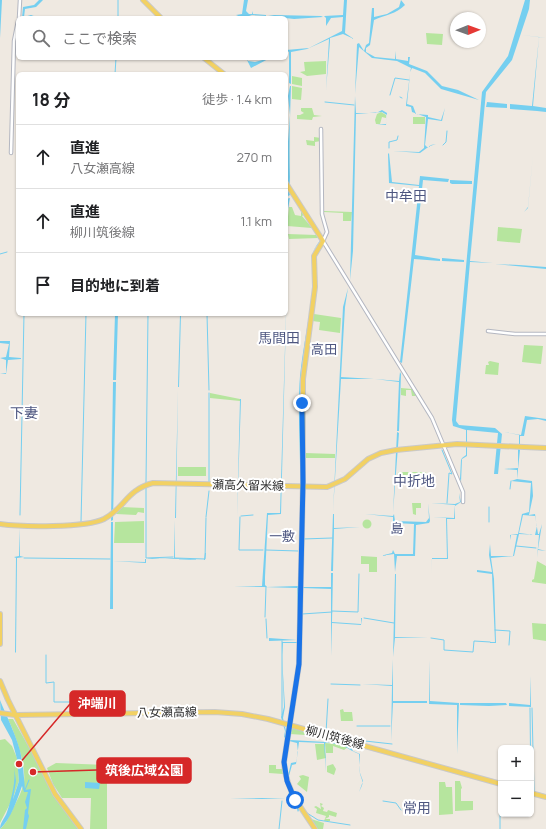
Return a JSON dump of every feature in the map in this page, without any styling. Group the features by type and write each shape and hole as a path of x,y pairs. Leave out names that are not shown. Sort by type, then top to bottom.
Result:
{"main road":[{"path":"143,0 158,16"},
{"path":"206,60 222,72"},
{"path":"288,186 323,241"},
{"name":"柳川筑後線","path":"323,241 314,256 315,287 303,379 299,664 289,725 498,783"},
{"name":"瀬高久留米線","path":"0,524 19,526 89,524 104,519 112,513 128,495 140,487 153,483 322,487 335,485 345,479 368,459 381,453 397,450 443,444 546,448"},
{"path":"0,614 0,644"},
{"path":"0,681 15,715 55,794 81,829"},
{"name":"八女瀬高線","path":"0,713 15,715 215,712 252,716 289,725"},
{"path":"289,725 284,762 287,781 295,800 315,829"},
{"path":"534,794 546,797"}],"street":[{"path":"19,16 20,0"},
{"path":"11,153 14,41 16,31"},
{"path":"322,129 322,214 327,232 323,241 425,406 464,492 463,502"},
{"path":"488,331 516,334 546,334"}],"green space":[{"path":"426,33 443,34 442,45 427,44"},
{"path":"326,61 326,74 307,76 300,72 305,71 304,62"},
{"path":"292,76 302,78 302,86 292,84"},
{"path":"292,86 302,88 301,100 292,99"},
{"path":"301,108 312,108 314,115 322,116 313,117 312,120 297,119 297,115 304,113 301,111"},
{"path":"381,112 386,115 386,118 382,117 380,124 376,124 375,120 377,114"},
{"path":"413,117 425,117 425,124 413,124"},
{"path":"314,137 321,138 321,141 315,142 315,146 307,145 306,140 314,141"},
{"path":"289,207 292,207 295,215 301,216 301,211 304,215 302,216 312,228 288,226"},
{"path":"324,211 352,212 351,221 343,221 343,213"},
{"path":"498,227 522,229 520,243 497,241"},
{"path":"288,234 316,235 318,238 289,239"},
{"path":"314,314 341,318 340,333 319,330 320,322 312,321"},
{"path":"524,345 543,346 541,364 522,362"},
{"path":"488,362 499,363 498,375 485,374 486,365 489,365"},
{"path":"401,388 412,389 416,396 412,396 411,390 406,390 406,396 401,395"},
{"path":"210,393 240,399 240,401 210,398"},
{"path":"305,453 335,454 335,458 305,458"},
{"path":"178,467 206,467 206,476 178,476"},
{"path":"398,472 426,472 427,479 397,478"},
{"path":"412,503 421,503 421,508 416,508 416,515 413,514"},
{"path":"121,507 144,508 144,513 138,512 136,515 116,514"},
{"path":"367,519 372,524 367,529 362,524"},
{"path":"144,521 144,543 114,543 115,522"},
{"path":"361,556 377,557 377,572 369,572 369,564 361,564"},
{"path":"537,561 546,566 546,584 532,582 534,579"},
{"path":"532,623 546,624 546,641 533,639"},
{"path":"343,709 344,712 352,712 353,721 341,721 340,710"},
{"path":"8,719 13,719 39,765 51,791 79,829 0,829 12,811 24,782 20,750"},
{"path":"294,728 305,731 305,735 290,734 291,730"},
{"path":"5,739 12,746 17,758 19,781 13,798 0,823 0,740"},
{"path":"325,743 345,745 348,747 344,750 333,746 333,753 326,753"},
{"path":"315,744 324,744 326,758 317,760"},
{"path":"56,763 107,765 107,829 90,829 91,798 62,798 53,784 47,768"},
{"path":"333,764 336,769 334,775 327,772 327,766"},
{"path":"269,765 276,765 276,769 283,769 283,774 269,773"},
{"path":"303,775 309,777 307,792 297,784 301,779 299,776"},
{"path":"455,781 460,781 462,788 461,801 473,801 473,810 455,811"},
{"path":"439,782 445,782 446,787 452,787 453,814 439,815"},
{"path":"320,803 323,804 321,806 324,808 323,811 327,812 328,810 337,813 336,817 329,815 329,817 325,819 330,819 330,821 324,821 326,816 316,813 317,809 314,807 316,806 321,809"},
{"path":"311,819 324,823 323,829 317,829"}],"water":[{"path":"0,0 2,0 0,38"},
{"path":"39,0 43,0 36,7 25,9 24,16 22,16 23,7 34,5"},
{"path":"244,0 248,0 246,11 249,14 252,14 253,11 253,14 266,16 236,15 242,14"},
{"path":"344,0 347,0 345,33 354,39 343,34 330,38 326,90 329,39 307,49 291,52 291,84 289,83 288,50 309,48 342,31 343,17 331,18 326,26 326,18 324,16 343,15"},
{"path":"401,0 405,5 402,8 374,20 370,45 366,48 366,52 375,57 395,59 396,51 396,59 408,61 408,57 410,57 409,64 427,71 442,86 458,90 479,100 441,89 425,73 412,68 410,72 411,68 397,61 372,58 359,47 355,94 357,44 359,43 364,51 366,45 369,43 372,8 374,8 374,17 387,14 399,7"},
{"path":"525,0 530,0 529,9 512,60 486,92 470,261 493,263 470,262 456,421 459,425 495,428 502,434 498,474 494,474 498,433 467,430 467,456 462,459 461,482 461,460 462,458 466,455 466,430 453,426 452,420 482,92 508,56"},
{"path":"274,15 323,17 294,19 288,18 288,16 268,16"},
{"path":"539,37 533,106 546,108 546,112 510,109 510,104 532,106"},
{"path":"247,60 255,62 266,60 251,68"},
{"path":"410,74 407,104 413,106 416,113 412,112 411,107 406,106"},
{"path":"291,86 290,195 288,196 288,142 290,115 288,96"},
{"path":"355,96 356,113 369,113 356,114 353,251 350,280"},
{"path":"487,102 507,104 507,108 486,107"},
{"path":"445,108 442,121 428,119 425,145 427,147 429,146 420,153 393,151 419,152 424,148 426,117 418,114 428,115 428,117 441,120"},
{"path":"382,110 387,113 387,115 382,112 377,112"},
{"path":"389,153 392,182 419,185 420,176 449,179 448,182 423,180 415,255 440,259 440,261 414,259 402,363 400,362 419,186 389,183"},
{"path":"450,180 472,181 472,184 452,184 450,183"},
{"path":"288,198 290,198 288,209"},
{"path":"319,240 321,246 319,243 314,250 312,262 313,252 315,247 319,242"},
{"path":"442,258 464,260 464,262 442,261"},
{"path":"495,264 546,267 546,269"},
{"path":"348,288 345,307 341,377 374,379 341,379 333,512 343,307"},
{"path":"115,316 118,316 116,380 113,380"},
{"path":"180,316 181,316 179,387"},
{"path":"286,316 281,514 268,515 265,577 265,585 267,587 298,586 298,614 302,614 298,615 298,643 283,643 283,655 282,642 297,642 297,588 234,586 262,586 267,513 280,513"},
{"path":"309,318 301,374 300,475 299,390 301,365"},
{"path":"0,341 10,341 9,357 21,358 8,360 6,374 0,374 6,373 6,360 0,358 6,357 9,344 0,343"},
{"path":"400,372 399,431 397,431 399,382 375,379 399,381"},
{"path":"113,382 116,382 113,520 111,521"},
{"path":"178,389 176,518 175,518"},
{"path":"240,399 241,399 237,518"},
{"path":"525,416 546,419 546,421 538,419 527,420 524,436 520,436 519,445 519,435 504,432 521,435"},
{"path":"397,432 399,433 393,513"},
{"path":"518,449 520,450 517,479 517,470 504,469 518,468"},
{"path":"517,479 532,481 533,496 529,515 535,514 536,522 535,516 523,515 519,533 532,535 519,534 514,556 491,558 494,579 496,643 490,643 495,642 492,574 477,572 477,570 492,572 489,555 490,544 491,556 513,556 517,535 511,535 510,540 510,535 518,534 522,514 529,512 531,483 511,481"},
{"path":"459,493 461,502 455,506 455,519 447,519 448,559 432,559 431,573 432,558 447,558 446,518 433,517 454,518 455,505 431,503 455,504 460,502"},
{"path":"428,503 430,521 429,523 416,525 415,556 397,556 395,572 394,554 380,556 392,553 393,550 395,554 413,554 414,524 395,523 393,534 393,517 365,514 393,516 394,514 395,521 426,522 429,518"},
{"path":"333,514 334,528 360,527 334,529 333,571 331,571"},
{"path":"175,520 175,558 203,560 163,558 174,558"},
{"path":"111,522 113,522 113,609 110,609"},
{"path":"542,524 538,549 546,551 538,550 537,558 539,535 535,535 537,527 539,534"},
{"path":"20,528 20,556 24,557 17,558 15,653 16,558 14,557 19,556"},
{"path":"146,559 146,563 113,561 145,562"},
{"path":"331,573 333,573 332,622 361,624 362,618 361,625 332,623 331,656 331,589 302,587 331,587"},
{"path":"395,574 395,637 428,638 395,638 393,657"},
{"path":"269,638 297,640 269,641"},
{"path":"282,657 285,707 283,718 286,731 285,736 290,740 331,743 325,743 326,772 324,743 299,742 298,751 297,743 289,741 284,737 285,731 281,717 284,707"},
{"path":"393,659 393,701 427,701 427,703 393,703 391,741 392,686 362,684 392,685"},
{"path":"430,660 430,701 459,703 457,754 457,705 429,704"},
{"path":"531,676 531,707 509,706 509,703 530,705"},
{"path":"0,700 20,751 25,790 31,789 28,813 29,816 26,829 23,829 25,810 27,808 25,802 28,792 24,792 22,786 10,815 0,829 12,795 14,766 16,781 13,799 19,781 17,759 12,740 1,720"},
{"path":"460,703 506,703 507,705 460,705"},
{"path":"338,744 352,746 353,751 344,746"},
{"path":"297,758 296,764 292,765 289,776 290,781 288,776 291,763 296,762"},
{"path":"290,781 289,798 296,802 300,808 298,812 295,803 288,800"},
{"path":"85,782 100,783 99,789 85,788"},
{"path":"262,798 286,799 230,799"}],"waterway":[{"path":"118,0 118,16"},
{"path":"115,72 116,60"},
{"path":"390,95 395,78 409,80"},
{"path":"325,102 354,105"},
{"path":"443,145 446,142 447,131"},
{"path":"389,148 389,142 397,140 398,136"},
{"path":"0,254 7,252"},
{"path":"20,515 24,316"},
{"path":"81,522 86,316"},
{"path":"146,483 148,316"},
{"path":"207,316 209,390"},
{"path":"209,393 209,483"},
{"path":"442,450 452,474 449,473 447,503"},
{"path":"510,489 511,481"},
{"path":"146,487 146,558 173,557"},
{"path":"206,517 209,491"},
{"path":"489,507 489,522"},
{"path":"241,516 253,515"},
{"path":"240,517 239,550 263,550"},
{"path":"175,558 205,559 206,518"},
{"path":"303,539 332,538"},
{"path":"516,546 536,548"},
{"path":"266,550 298,551"},
{"path":"24,558 110,559"},
{"path":"332,611 358,612 359,574"},
{"path":"265,617 266,587"},
{"path":"302,614 332,612"},
{"path":"364,618 394,623"},
{"path":"266,619 267,638"},
{"path":"495,630 510,631 509,645"},
{"path":"431,638 444,640 444,650 473,652 474,641 490,642"},
{"path":"282,641 282,715"},
{"path":"46,655 46,683 54,682 54,702 77,702"},
{"path":"331,684 360,685"},
{"path":"326,733 328,699"},
{"path":"530,708 531,781"},
{"path":"532,708 534,792 543,794"},
{"path":"357,726 390,726"},
{"path":"356,740 392,744"},
{"path":"25,790 29,780"},
{"path":"279,829 282,801"},
{"path":"383,801 396,803 401,810"},
{"path":"307,813 318,820 350,825"},
{"path":"500,817 500,829"}],"place":[{"name":"沖端川","path":"19,764"},
{"name":"筑後広域公園","path":"33,772"}],"district":[{"name":"中牟田","path":"406,195"},
{"name":"馬間田","path":"279,337"},
{"name":"高田","path":"324,349"},
{"name":"下妻","path":"24,412"},
{"name":"中折地","path":"414,480"},
{"name":"島","path":"397,528"},
{"name":"一敷","path":"282,536"},
{"name":"常用","path":"417,807"}],"route":[{"path":"295,800 287,781 284,762 299,664 303,482 302,403"}]}
